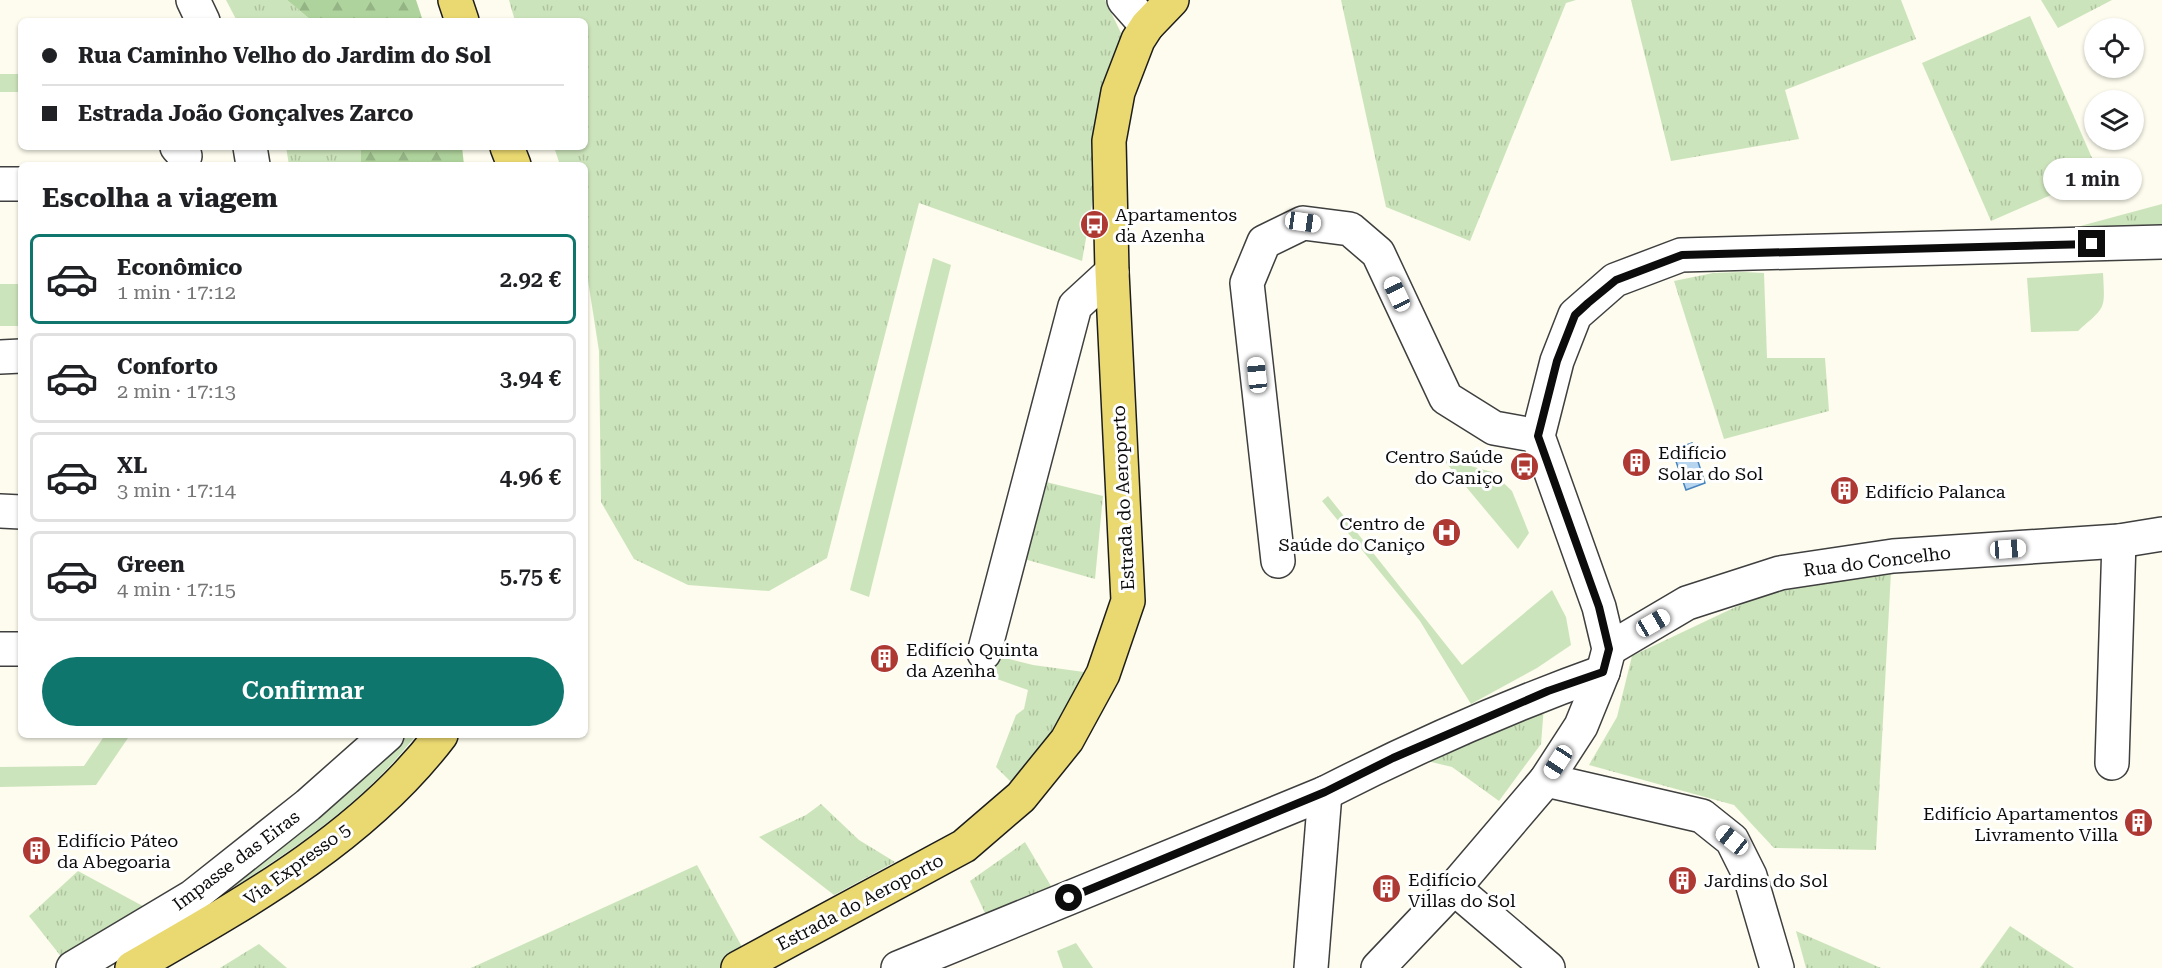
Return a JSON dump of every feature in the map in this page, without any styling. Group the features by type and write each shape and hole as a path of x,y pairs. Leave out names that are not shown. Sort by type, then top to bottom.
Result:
{"main road":[{"path":"454,0 461,18"},
{"name":"Estrada do Aeroporto","path":"738,968 964,846 1021,797 1067,740 1100,680 1128,602 1112,272 1109,141 1118,92 1138,40 1147,26 1172,0"},
{"name":"Via Expresso 5","path":"132,968 260,894 302,864 405,778 438,738"}],"street":[{"path":"193,0 202,18"},
{"path":"1124,0 1147,26"},
{"path":"0,184 18,184"},
{"path":"1278,561 1247,283 1264,242 1303,222 1350,229 1378,253 1446,398 1494,428 1538,436"},
{"path":"1378,968 1454,888 1546,780 1581,726 1606,660 1599,607 1538,436 1557,361 1575,315 1616,280 1682,255 2162,242"},
{"path":"984,652 1075,306 1112,272"},
{"path":"0,357 18,356"},
{"path":"0,512 18,512"},
{"name":"Rua do Concelho","path":"898,968 1325,792 1413,749 1548,691 1606,660 1687,603 1780,573 1893,556 2120,541 2162,534"},
{"path":"2112,763 2120,541"},
{"path":"0,649 18,649"},
{"name":"Impasse das Eiras","path":"73,968 192,897 308,806 384,738"},
{"path":"1546,780 1702,816 1732,840 1750,876 1777,968"},
{"path":"1311,968 1325,792"},
{"path":"1454,888 1548,968"}],"green space":[{"path":"226,0 287,0 308,18 235,18"},
{"path":"287,0 416,0 422,18 308,18"},
{"path":"509,0 1105,0 1122,35 1082,261 919,203 827,558 769,591 688,585 634,559 601,502 599,351 588,280 588,162 559,162 555,150 588,150 588,18 514,18"},
{"path":"1341,0 1576,0 1566,3 1470,241 1386,207"},
{"path":"1631,0 1901,0 1916,39 1785,90 1799,139 1671,161"},
{"path":"2041,0 2112,0 2058,28"},
{"path":"2030,16 2084,140 2084,150 2089,150 2099,174 1991,221 1922,63"},
{"path":"0,74 18,74 18,92 0,92"},
{"path":"286,150 361,150 361,162 288,162"},
{"path":"361,150 462,150 464,162 361,162"},
{"path":"2162,204 2162,233 2047,235"},
{"path":"933,258 951,265 869,597 850,590"},
{"path":"1713,273 1764,273 1767,358 1825,358 1829,411 1724,439 1674,281"},
{"path":"2103,273 2102,307 2078,331 2031,332 2027,278"},
{"path":"0,284 18,284 18,326 0,326"},
{"path":"1442,458 1492,472 1512,491 1529,533 1518,549"},
{"path":"1042,481 1103,496 1095,579 1024,559"},
{"path":"1328,496 1462,665 1552,590 1566,617 1571,645 1537,668 1471,704 1420,621 1322,501"},
{"path":"1891,572 1876,850 1774,848 1734,805 1589,765 1617,717 1632,656 1763,594"},
{"path":"993,655 1033,665 1084,672 1062,717 1033,757 1011,782 996,767 1016,715 1024,709 1028,690 986,675"},
{"path":"1544,706 1541,744 1499,801 1452,767 1423,760"},
{"path":"103,738 128,738 96,785 0,787 0,767 84,766"},
{"path":"404,738 414,738 393,763 341,812 283,855 192,913"},
{"path":"821,804 859,840 895,862 834,895 759,837 806,815"},
{"path":"1025,842 1058,898 992,928 970,881"},
{"path":"697,865 747,956 724,968 471,968"},
{"path":"78,871 152,911 67,964 29,916"},
{"path":"2010,926 2074,968 1980,968"},
{"path":"1796,931 1881,968 1806,968"},
{"path":"1076,943 1093,968 1063,968 1057,951"},
{"path":"259,944 287,968 220,968"}],"water":[{"path":"1692,443 1705,483 1686,490 1672,450"}],"place":[{"name":"Apartamentos da Azenha","path":"1094,224"},
{"name":"Edifício Solar do Sol","path":"1637,462"},
{"name":"Centro Saúde do Caniço","path":"1524,466"},
{"name":"Edifício Palanca","path":"1844,491"},
{"name":"Centro de Saúde do Caniço","path":"1446,533"},
{"name":"Edifício Quinta da Azenha","path":"885,659"},
{"name":"Edifício Apartamentos Livramento Villa","path":"2139,823"},
{"name":"Edifício Páteo da Abegoaria","path":"36,850"},
{"name":"Jardins do Sol","path":"1683,880"},
{"name":"Edifício Villas do Sol","path":"1387,889"}],"route":[{"path":"1069,898 1325,792 1393,758 1548,691 1603,672 1609,649 1599,607 1538,436 1557,361 1575,315 1616,280 1682,255 2092,244"}]}
